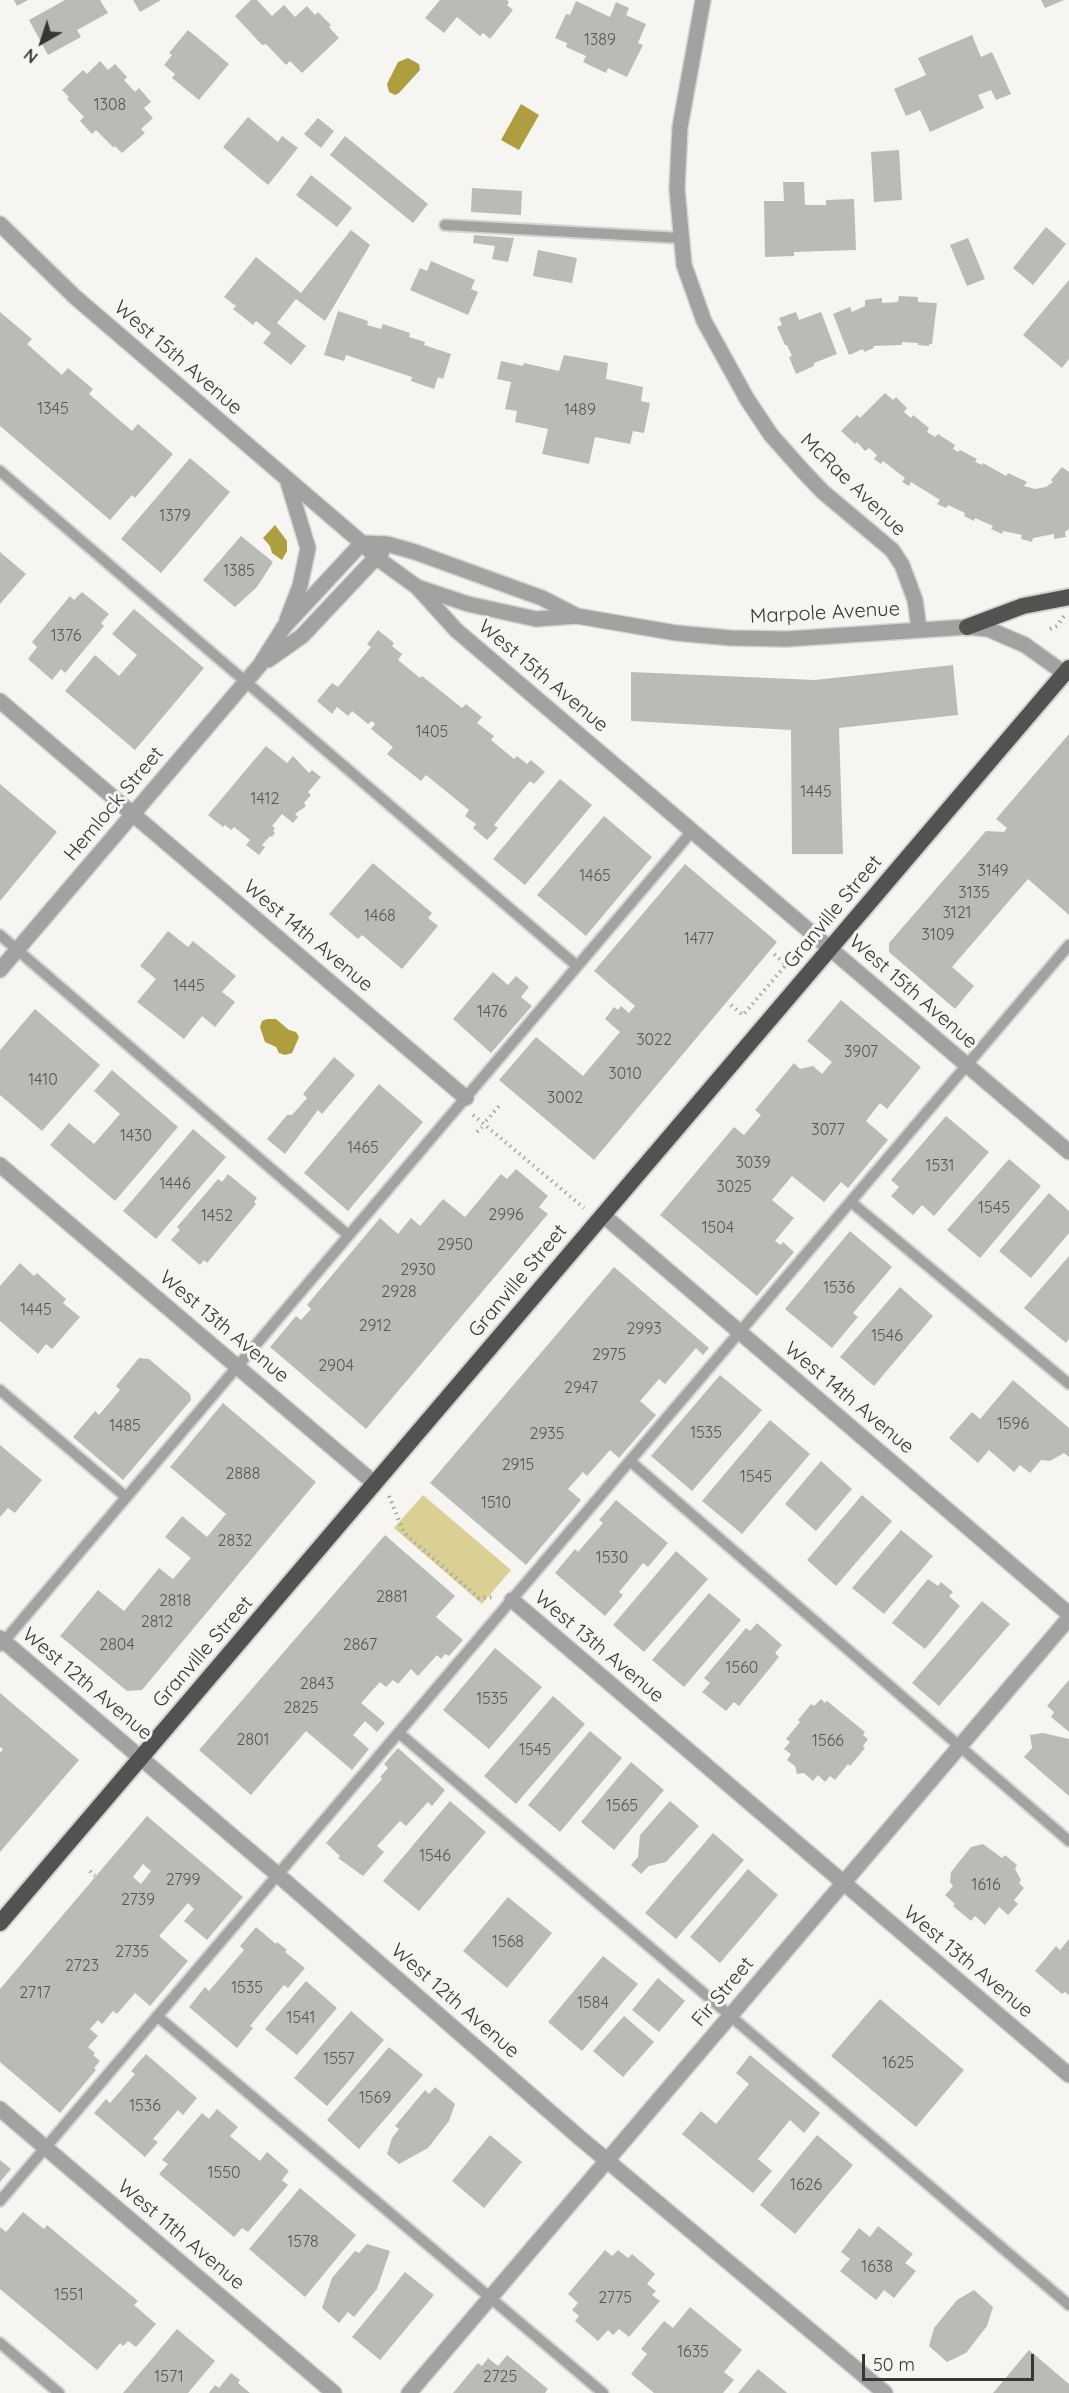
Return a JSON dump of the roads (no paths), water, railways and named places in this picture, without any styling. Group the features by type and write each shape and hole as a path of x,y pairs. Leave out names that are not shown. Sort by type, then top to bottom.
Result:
{"highway":[{"path":"967,627 1023,606 1069,597"},
{"name":"Granville Street","path":"0,1923 1067,671"}],"street":[{"name":"McRae Avenue","path":"703,0 680,126 677,189 684,265 704,321 747,399 771,435 823,492 892,550 902,565 915,600 919,628"},
{"name":"West 15th Avenue","path":"0,224 75,297 377,558 417,587 456,630 1069,1152"},
{"path":"284,627 300,586 308,548 287,479"},
{"name":"Marpole Avenue","path":"362,543 387,544 542,598 577,616"},
{"name":"Hemlock Street","path":"0,970 246,682 260,665 284,627 362,543"},
{"name":"Hemlock Street","path":"260,665 302,636 377,558 387,544"},
{"name":"Marpole Avenue","path":"417,587 468,604 537,619 577,616 676,633 731,638 787,639 919,628 988,629 1017,640 1067,671"},
{"name":"West 14th Avenue","path":"0,701 466,1098"},
{"name":"West 13th Avenue","path":"0,1165 374,1483"},
{"name":"West 14th Avenue","path":"603,1215 1069,1616"},
{"name":"West 13th Avenue","path":"512,1600 1069,2075"},
{"name":"Fir Street","path":"409,2393 1069,1616"},
{"name":"West 12th Avenue","path":"1,1642 278,1875 607,2161 885,2393"},
{"name":"West 11th Avenue","path":"0,2109 334,2393"}],"lane":[{"path":"445,225 681,238"},
{"path":"0,471 577,966"},
{"path":"1,1642 693,830"},
{"path":"0,935 348,1235"},
{"path":"0,2201 1069,945"},
{"path":"851,1202 1069,1384"},
{"path":"0,1390 126,1497"},
{"path":"630,1461 1069,1841"},
{"path":"399,1733 1069,2305"},
{"path":"158,2016 603,2393"},
{"path":"0,2343 59,2393"}]}
